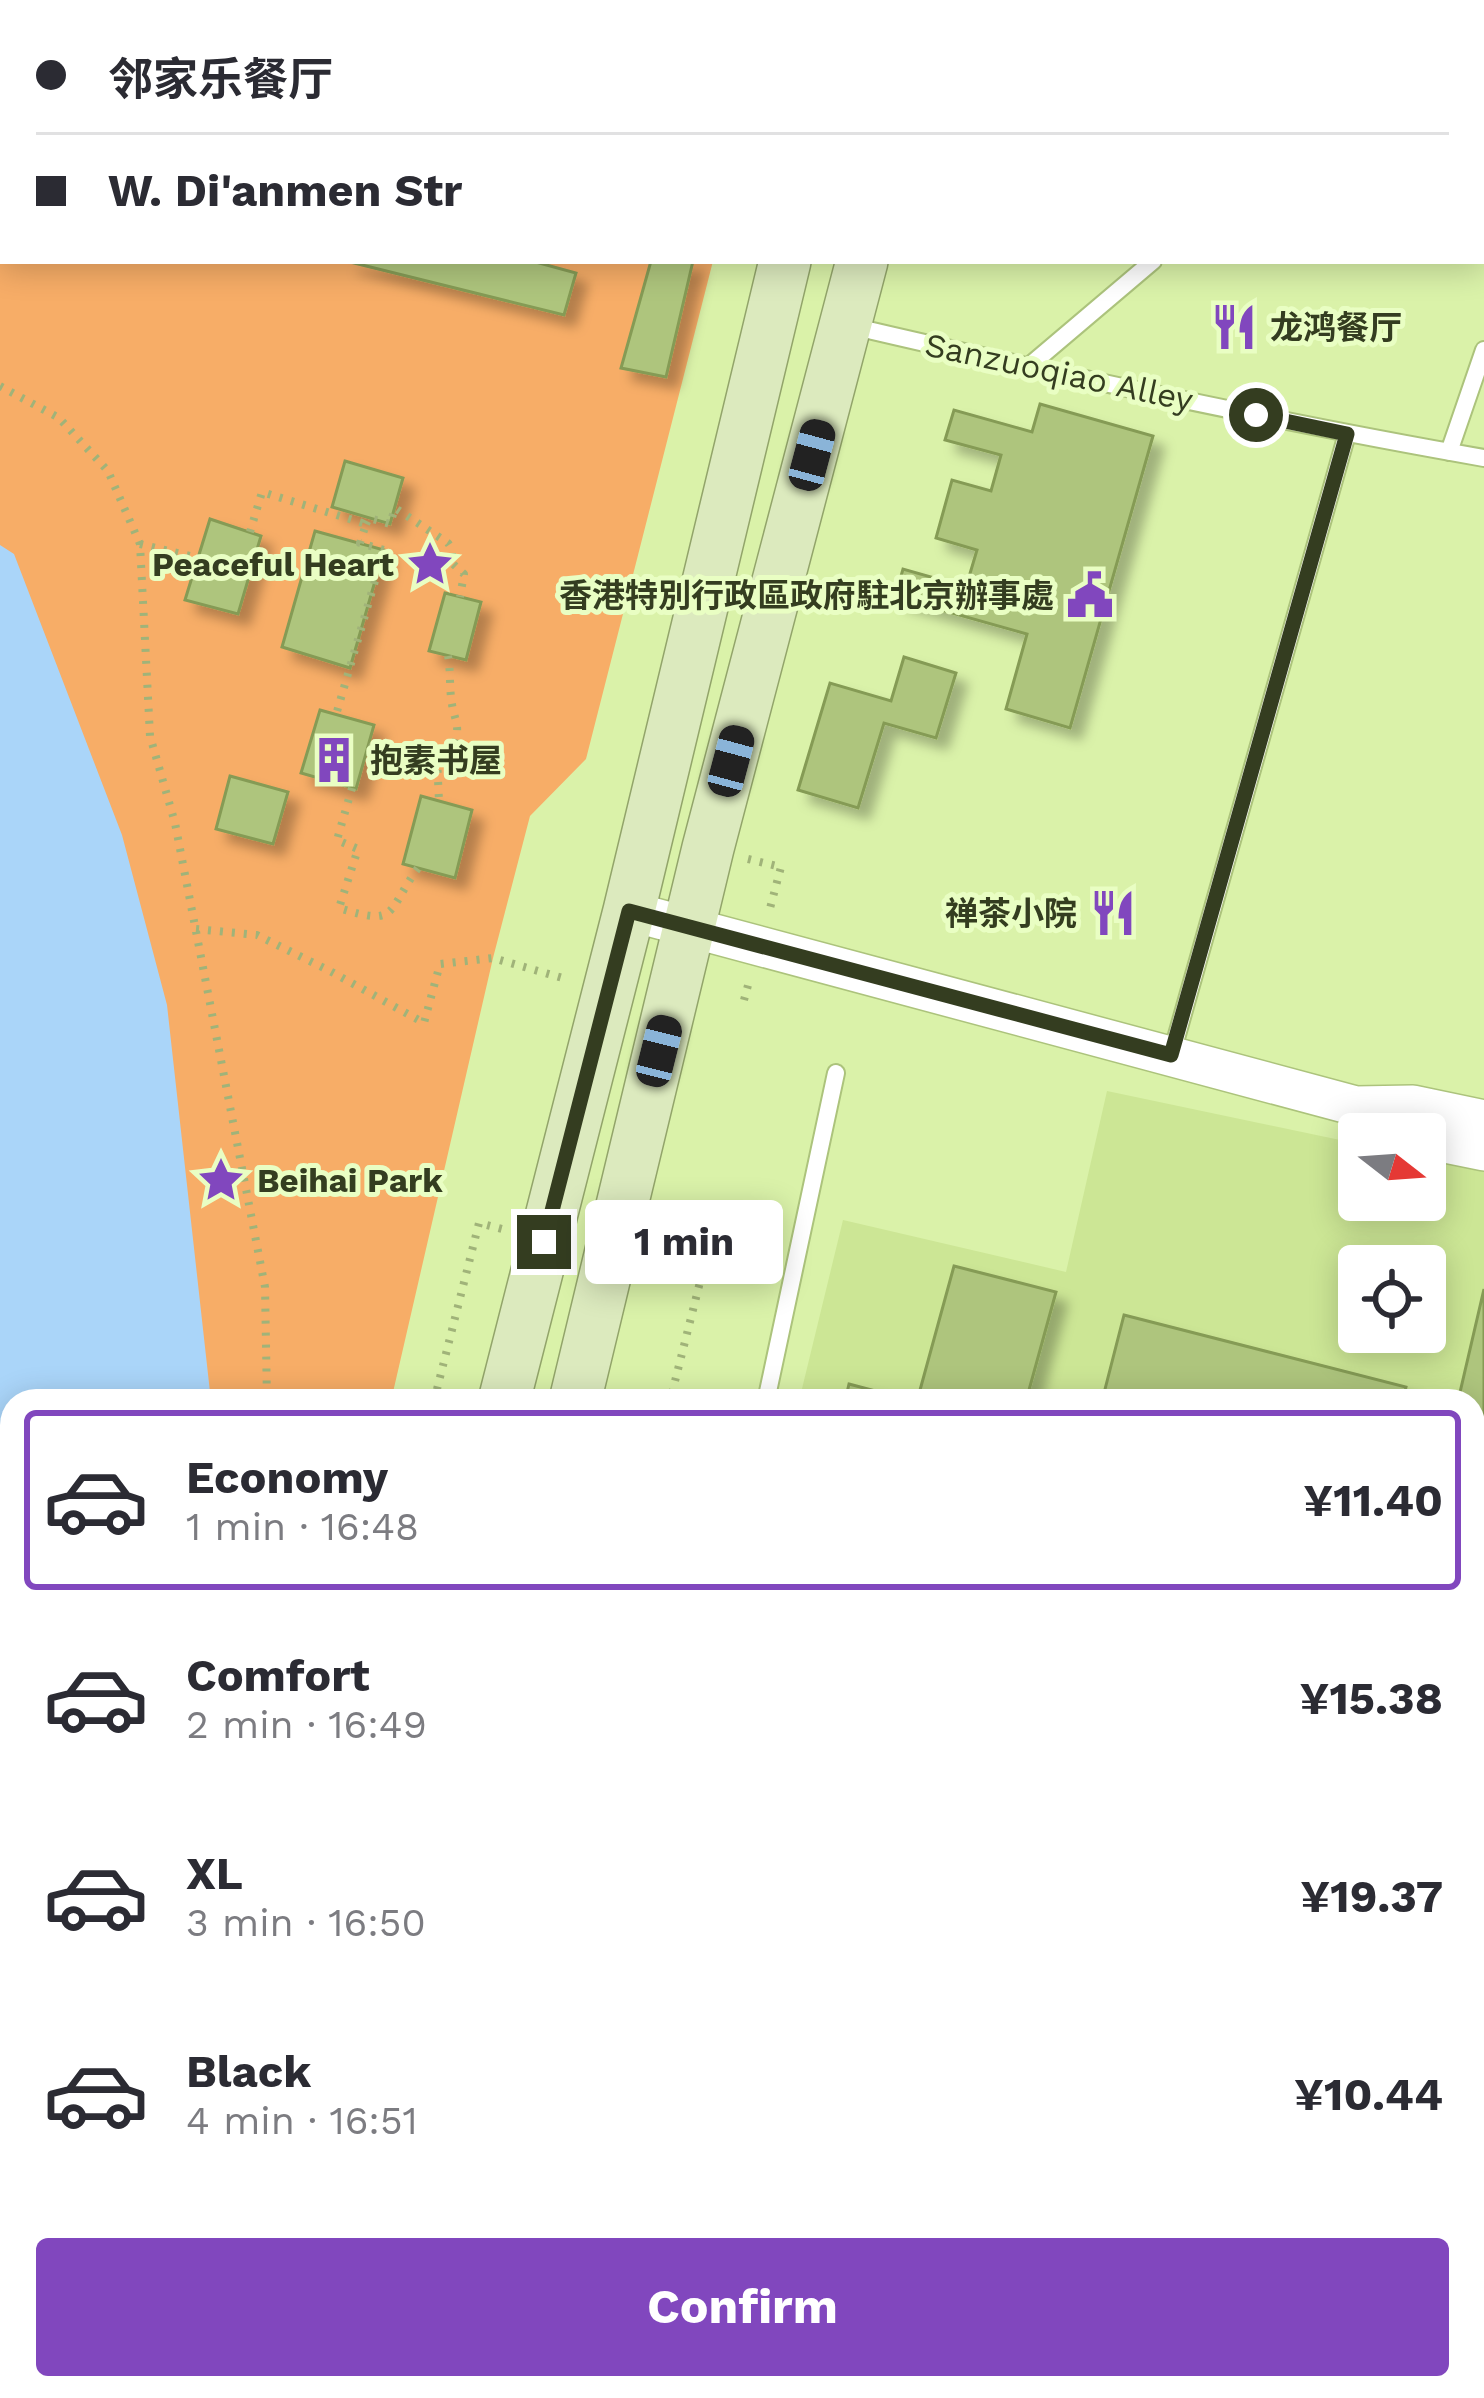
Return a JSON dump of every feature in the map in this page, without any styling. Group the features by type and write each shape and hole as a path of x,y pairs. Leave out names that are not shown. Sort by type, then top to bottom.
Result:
{"main road":[{"path":"507,1389 629,911 784,264"},
{"path":"578,1389 690,925 861,264"}],"street":[{"path":"629,911 1171,1055 1369,1113"},
{"path":"1357,1106 1413,1105 1484,1120"},
{"path":"1446,1143 1484,1151"}],"lane":[{"path":"1028,368 1149,264"},
{"name":"Sanzuoqiao Alley","path":"847,325 1028,368 1484,458"},
{"path":"1449,452 1484,350"},
{"path":"1171,1055 1347,434"},
{"path":"769,1389 836,1073"}],"path":[{"path":"0,386 59,418 108,471 140,544 150,736 175,823 265,1287 266,1389"},
{"path":"250,532 262,492 366,524"},
{"path":"336,715 384,550 360,543 369,518 390,524 395,508 448,543 452,563 464,574 460,597"},
{"path":"140,544 198,558"},
{"path":"368,747 420,760 437,758 451,749 458,734 448,656"},
{"path":"437,758 439,801"},
{"path":"352,788 337,840 358,849 339,908 380,918 418,868"},
{"path":"196,929 256,935 424,1023 440,964 494,958 608,991"},
{"path":"437,1389 478,1222"},
{"path":"673,1389 700,1278"}],"shaded area":[{"name":"Beihai Park","path":"0,264 712,264 586,759 530,816 394,1389 0,1389"},
{"path":"1107,1091 1338,1140 1338,1221 1446,1221 1446,1162 1484,1170 1484,1389 802,1389 843,1220 1066,1272"}],"water":[{"path":"0,545 14,554 122,835 167,1005 210,1389 0,1389"}],"building":[{"path":"358,264 543,264 576,273 564,315"},
{"path":"650,264 692,264 666,377 621,368"},
{"path":"1040,404 1153,436 1070,728 1006,709 1027,634 895,597 903,569 966,587 977,550 936,538 952,480 991,491 1001,455 945,440 954,410 1032,432"},
{"path":"345,461 403,478 390,524 332,507"},
{"path":"210,519 261,536 238,614 185,600"},
{"path":"315,531 384,550 350,668 282,647"},
{"path":"445,593 481,602 466,660 429,651"},
{"path":"904,657 956,673 936,738 884,723 858,808 798,790 830,683 891,701"},
{"name":"抱素书屋","path":"320,710 374,725 356,789 301,773"},
{"path":"230,776 288,792 273,844 216,829"},
{"path":"421,796 472,810 455,878 403,864"},
{"path":"954,1266 1056,1292 1029,1389 920,1389"},
{"path":"1484,1289 1484,1389 1461,1389"},
{"path":"1124,1315 1406,1387 1406,1389 1105,1389"}],"place":[{"name":"龙鸿餐厅","path":"1234,327"},
{"name":"Peaceful Heart","path":"430,564"},
{"name":"香港特別行政區政府駐北京辦事處","path":"1090,595"},
{"name":"抱素书屋","path":"334,760"},
{"name":"禅茶小院","path":"1113,913"},
{"name":"Beihai Park","path":"221,1180"}],"route":[{"path":"544,1242 629,911 1171,1055 1347,434 1256,415"}]}
